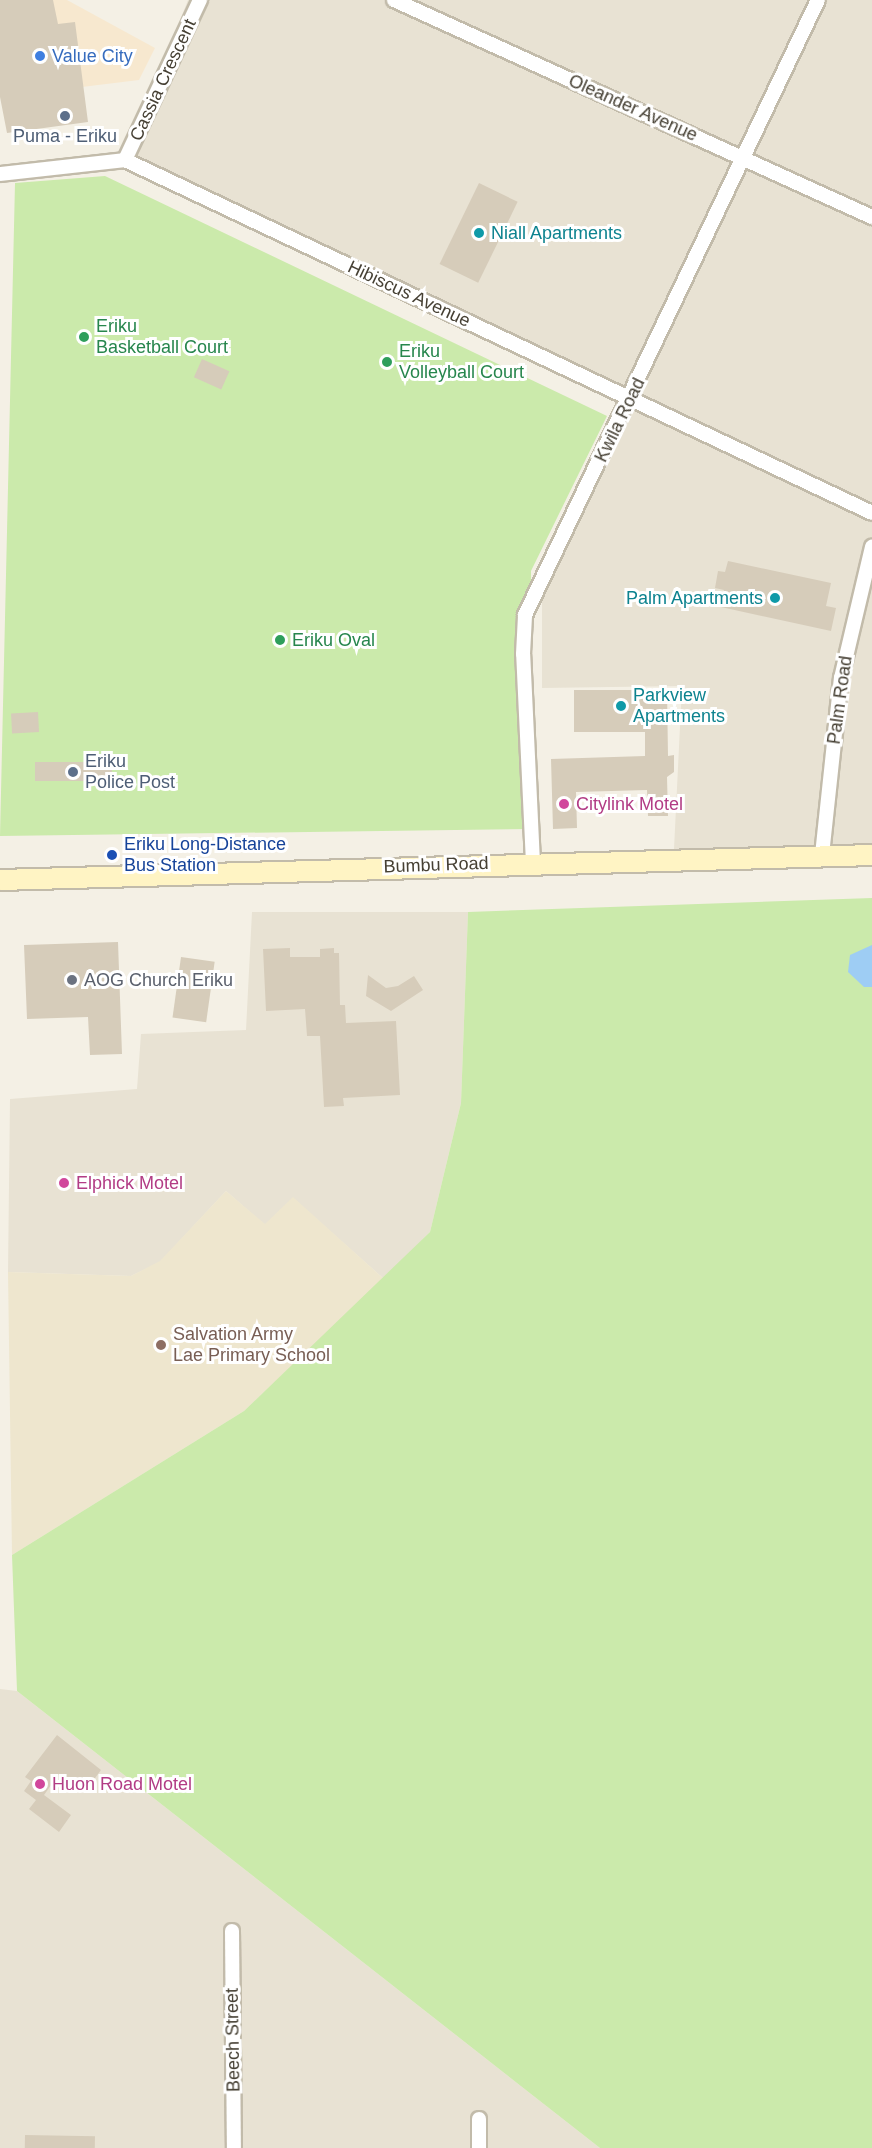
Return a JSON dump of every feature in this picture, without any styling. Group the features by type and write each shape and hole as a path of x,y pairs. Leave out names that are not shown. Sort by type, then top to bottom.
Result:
{"main road":[{"name":"Bumbu Road","path":"0,880 533,862 872,855"}],"street":[{"name":"Cassia Crescent","path":"125,160 200,0"},
{"name":"Oleander Avenue","path":"394,0 872,217"},
{"name":"Kwila Road","path":"533,862 523,654 525,615 631,399 818,0"},
{"path":"0,174 125,160"},
{"name":"Hibiscus Avenue","path":"125,160 872,513"},
{"name":"Palm Road","path":"822,855 841,678 872,547"},
{"name":"Beech Street","path":"232,1931 234,2148"},
{"path":"479,2119 479,2148"}],"shaded area":[{"path":"0,0 67,0 155,48 139,80 0,97"},
{"path":"188,0 872,0 872,845 674,849 682,686 542,688 542,579 631,399 125,160"},
{"path":"252,912 468,912 461,1103 430,1232 384,1279 293,1198 265,1225 226,1191 160,1262 131,1276 8,1272 10,1099 137,1089 141,1034 246,1030"},
{"name":"Salvation Army Lae Primary School","path":"226,1191 265,1224 293,1197 384,1279 244,1411 12,1555 8,1272 131,1276 160,1261"},
{"path":"0,1689 17,1691 600,2148 0,2148"}],"green space":[{"path":"105,176 607,416 531,571 529,829 0,836 15,183"},
{"path":"872,898 872,2148 600,2148 17,1691 12,1555 244,1411 430,1232 461,1103 468,912"}],"water":[{"path":"872,945 872,987 864,987 848,972 850,955"}],"building":[{"path":"0,0 53,0 58,24 75,22 88,122 7,133 0,97"},
{"name":"Niall Apartments","path":"479,183 518,202 478,283 440,264"},
{"path":"202,359 229,371 221,389 194,377"},
{"name":"Palm Apartments","path":"728,561 831,583 826,606 836,608 831,631 721,607 724,590 715,588 718,571 725,572"},
{"path":"574,690 667,690 668,756 674,755 674,772 667,777 668,816 648,816 647,790 576,792 577,828 553,829 551,759 645,756 645,732 574,732"},
{"path":"38,712 39,732 12,733 11,713"},
{"name":"Eriku Police Post","path":"35,762 112,762 112,781 35,781"},
{"name":"AOG Church Eriku","path":"118,942 122,1054 90,1055 88,1017 27,1019 24,945"},
{"path":"290,948 290,957 320,957 320,949 334,948 334,953 339,953 340,1005 345,1005 346,1023 396,1021 400,1095 343,1098 344,1106 324,1107 320,1036 307,1036 305,1009 266,1011 263,949"},
{"path":"181,957 215,962 206,1022 173,1017"},
{"path":"368,975 386,988 398,986 414,976 423,990 391,1011 366,996"},
{"name":"Huon Road Motel","path":"57,1735 101,1770 84,1793 59,1774 44,1795 71,1815 59,1832 29,1809 36,1800 24,1791 31,1781 25,1777"},
{"path":"25,2135 95,2136 95,2148 25,2148"}],"place":[{"name":"Value City","path":"40,56"},
{"name":"Puma - Eriku","path":"65,116"},
{"name":"Niall Apartments","path":"479,233"},
{"name":"Eriku Basketball Court","path":"84,337"},
{"name":"Eriku Volleyball Court","path":"387,362"},
{"name":"Palm Apartments","path":"775,598"},
{"name":"Eriku Oval","path":"280,640"},
{"name":"Parkview Apartments","path":"621,706"},
{"name":"Eriku Police Post","path":"73,772"},
{"name":"Citylink Motel","path":"564,804"},
{"name":"Eriku Long-Distance Bus Station","path":"112,855"},
{"name":"AOG Church Eriku","path":"72,980"},
{"name":"Elphick Motel","path":"64,1183"},
{"name":"Salvation Army Lae Primary School","path":"161,1345"},
{"name":"Huon Road Motel","path":"40,1784"}]}
